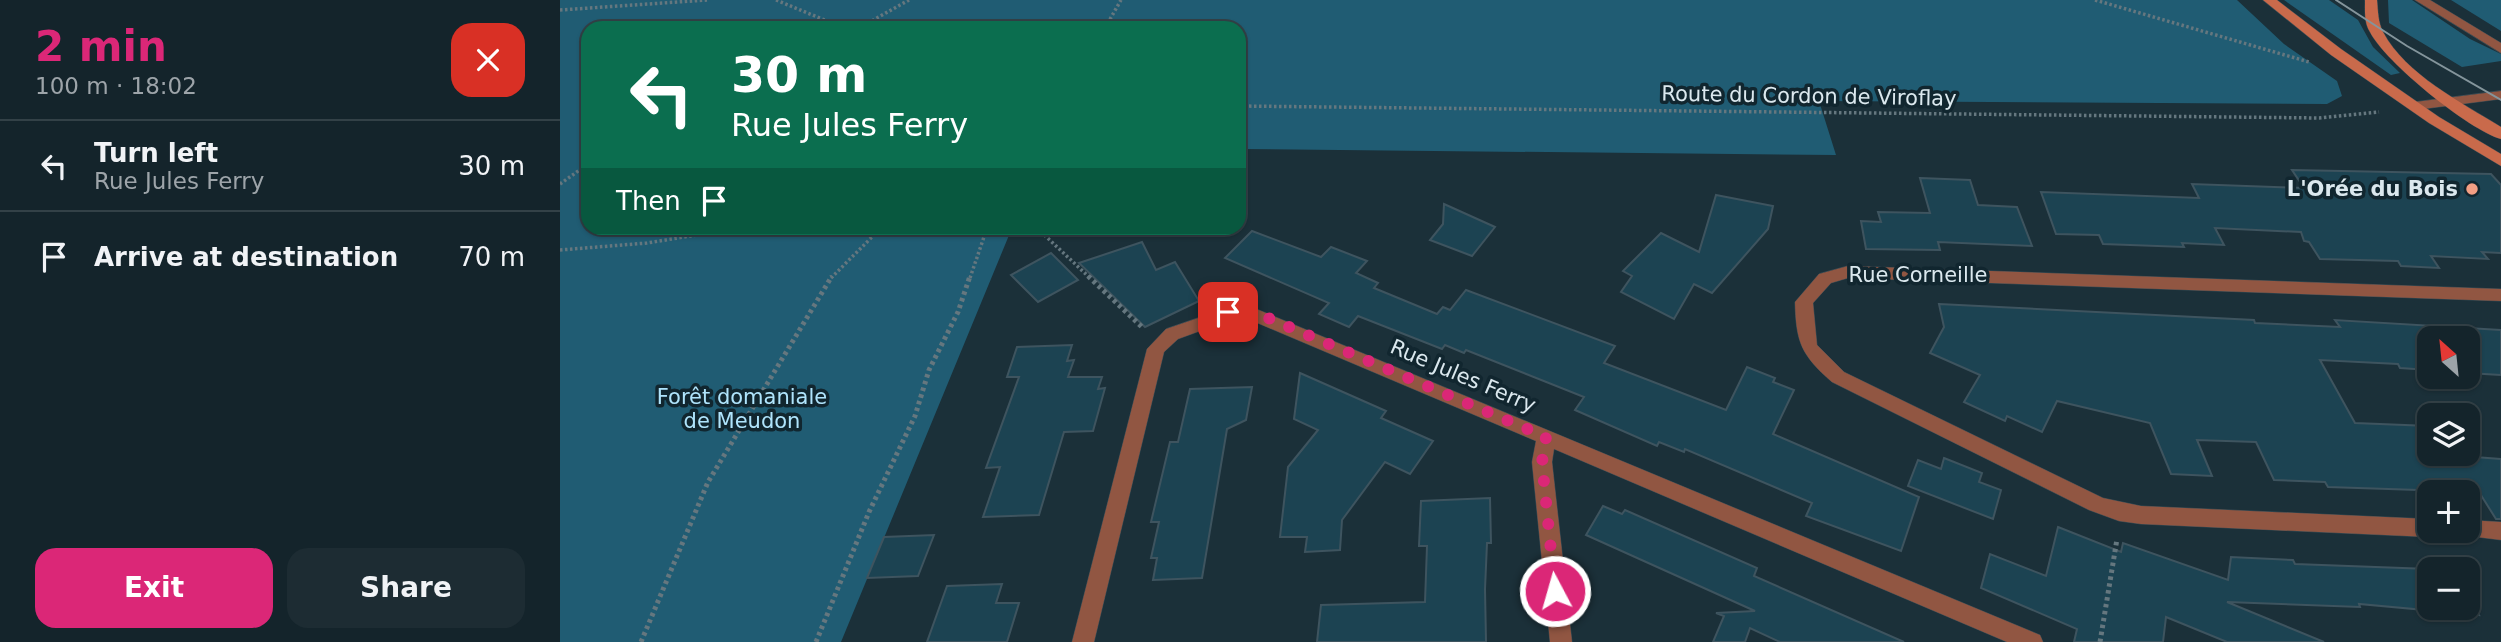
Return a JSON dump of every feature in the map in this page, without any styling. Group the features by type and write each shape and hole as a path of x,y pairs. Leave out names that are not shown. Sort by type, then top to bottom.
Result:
{"main road":[{"path":"2269,0 2336,52 2501,161"},
{"path":"2371,0 2373,24 2383,43 2420,77 2501,134"}],"street":[{"path":"2421,0 2501,49"},
{"path":"2415,106 2501,95"},
{"name":"Rue Corneille","path":"2417,527 2119,512 2096,504 1838,377 1812,355 1805,341 1804,302 1825,278 1848,272 2501,295"},
{"name":"Rue Jules Ferry","path":"1161,345 1172,334 1242,309 2032,642"},
{"path":"1083,642 1156,349 1161,345"},
{"path":"1546,437 1542,462 1561,642"},
{"path":"2480,530 2501,531"}],"path":[{"path":"560,10 707,0"},
{"path":"776,0 827,21"},
{"path":"872,21 909,0"},
{"path":"1109,21 1121,0"},
{"path":"2095,0 2316,64"},
{"name":"Route du Cordon de Viroflay","path":"1246,106 2319,118 2379,112"},
{"path":"560,184 581,169"},
{"path":"560,250 648,243 697,235"},
{"path":"641,642 708,482 834,273 874,235"},
{"path":"816,642 869,512 915,416 929,370 958,313 985,235"},
{"path":"1044,235 1161,345"},
{"path":"2100,642 2119,512"}],"green space":[{"name":"Forêt domaniale de Meudon","path":"560,0 2237,0 2284,44 2337,81 2342,96 2327,104 1819,101 1836,155 1246,149 1246,21 581,21 581,235 1009,235 841,642 560,642"},
{"path":"2284,0 2329,0 2358,20 2373,47 2400,73 2391,75"},
{"path":"2388,0 2412,0 2470,39 2501,54 2501,61 2462,67 2389,23"},
{"path":"2451,0 2501,0 2501,31"}],"building":[{"path":"2292,170 2491,174 2501,185 2501,253 2482,252 2488,259 2431,256 2439,268 2401,266 2398,261 2320,259 2309,242 2304,241 2301,232 2215,228 2224,245 2182,243 2184,247 2103,244 2099,235 2056,234 2041,192 2199,198 2192,184 2304,188"},
{"path":"1920,178 1970,180 1978,205 2017,207 2032,246 1938,242 1940,250 1866,249 1861,221 1881,222 1878,212 1930,213"},
{"path":"1716,195 1773,206 1768,229 1712,293 1694,284 1674,319 1621,292 1632,276 1623,271 1661,233 1699,252"},
{"path":"1444,204 1495,227 1472,256 1430,240 1443,224"},
{"path":"1252,231 1321,257 1331,247 1367,261 1356,273 1378,283 1374,288 1437,314 1443,307 1450,310 1466,290 1615,346 1604,363 1726,410 1747,367 1775,378 1773,382 1794,390 1773,434 1919,497 1901,551 1806,516 1812,503 1685,449 1684,452 1659,442 1657,446 1575,410 1584,397 1466,350 1464,353 1445,345 1442,349 1358,316 1349,327 1319,314 1329,303 1225,258"},
{"path":"1142,242 1156,270 1175,262 1199,301 1145,327 1079,263"},
{"path":"1051,253 1078,280 1038,302 1011,275"},
{"path":"1939,304 2340,327 2335,320 2435,326 2417,326 2417,369 2400,368 2398,364 2320,360 2355,423 2417,426 2417,466 2480,466 2480,457 2501,459 2501,519 2496,519 2480,494 2480,480 2417,480 2417,490 2328,487 2325,482 2274,480 2256,442 2197,440 2212,476 2171,474 2150,423 2057,401 2042,432 2007,416 2005,421 1964,402 1980,375 1930,353 1944,327"},
{"path":"2480,329 2501,330 2501,375 2480,374"},
{"path":"1072,345 1067,361 1074,360 1068,377 1102,377 1098,389 1105,388 1093,431 1064,432 1039,515 983,517 1000,467 986,468 1019,377 1007,377 1017,347"},
{"path":"1300,373 1386,411 1381,418 1433,441 1410,474 1385,462 1342,520 1340,550 1305,552 1307,537 1280,537 1288,467 1318,430 1294,419"},
{"path":"1252,387 1246,420 1227,429 1202,578 1153,580 1157,558 1151,558 1159,522 1151,522 1170,442 1178,442 1190,389"},
{"path":"1944,458 1982,473 1979,482 2001,490 1993,519 1908,486 1918,460 1941,469"},
{"path":"1490,498 1491,543 1487,543 1485,589 1486,642 1317,642 1321,605 1425,602 1427,546 1419,546 1421,501"},
{"path":"1603,506 1622,514 1625,510 1757,568 1754,576 1904,642 1780,642 1750,628 1745,642 1713,642 1724,616 1716,613 1755,611 1586,535"},
{"path":"2058,527 2121,552 2123,543 2228,580 2231,557 2293,560 2295,564 2417,569 2417,609 2359,604 2360,607 2227,602 2324,642 2227,642 2166,617 2163,642 2074,642 2077,629 1981,588 1990,554 2046,576"},
{"path":"934,535 918,576 867,578 884,537"},
{"path":"1002,584 996,603 1019,603 1007,642 927,642 947,586"}],"tram line":[{"path":"2336,0 2407,46 2501,100"}],"place":[{"name":"L'Orée du Bois","path":"2472,189"}],"route":[{"path":"1228,312 1242,309 1259,314 1546,437 1542,462 1555,591"}]}
